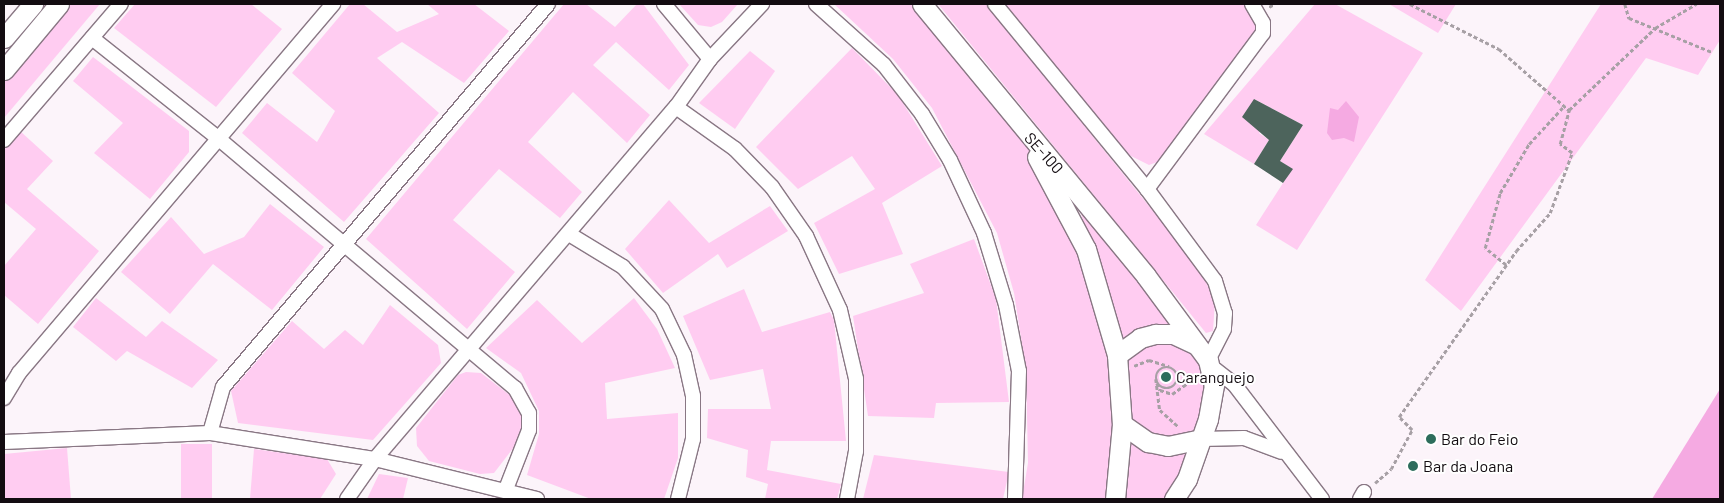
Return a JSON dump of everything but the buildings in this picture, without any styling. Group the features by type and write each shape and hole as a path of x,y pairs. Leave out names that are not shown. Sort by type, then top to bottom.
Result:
{"main road":[{"path":"4,38 33,4"},
{"path":"4,70 59,4"},
{"path":"922,4 1016,122"},
{"name":"SE-100","path":"1016,122 1086,249 1117,355 1122,424 1115,499"},
{"name":"SE-100","path":"1016,122 1206,358"},
{"path":"1117,355 1140,338 1156,334 1173,334 1206,358 1214,385 1202,436 1174,499"},
{"path":"1122,424 1148,442 1168,446 1202,436"}],"street":[{"path":"4,140 121,4"},
{"path":"4,398 20,373 333,4"},
{"path":"210,433 223,387 548,4"},
{"path":"664,4 710,59"},
{"path":"347,499 375,459 676,107 710,59 762,4"},
{"path":"816,4 884,65 922,114 950,160 984,233 1006,305 1019,371 1015,499"},
{"path":"995,4 1147,189 1199,256 1222,298 1224,329 1206,358 1234,384 1283,452 1321,499"},
{"path":"1147,189 1262,33 1263,23 1252,4"},
{"path":"92,38 219,139 514,388 529,413 523,452 506,488"},
{"path":"676,107 735,149 772,187 806,236 840,310 856,379 856,451 847,499"},
{"path":"569,234 623,268 662,310 684,355 693,396 693,439 678,499"},
{"path":"4,442 210,433 375,459 506,488 536,499"},
{"path":"1202,436 1244,438 1283,452"}],"path":[{"path":"1410,4 1499,49 1569,110"},
{"path":"1626,4 1629,18 1712,52"},
{"path":"1362,496 1391,469 1412,430 1400,417 1506,265 1550,213 1572,153 1560,144 1569,110 1655,28 1696,4"},
{"path":"1506,265 1485,248 1500,193 1530,144 1564,106"},
{"path":"1157,381 1166,394 1180,392 1206,358"},
{"path":"1119,382 1139,363 1160,361 1170,366 1178,374 1176,385 1166,389 1157,381"},
{"path":"1170,366 1160,370 1157,381 1156,402 1166,418 1175,425 1202,436"}],"shaded area":[{"path":"59,4 100,4 4,118 4,69"},
{"path":"135,4 251,4 282,29 216,107 114,28"},
{"path":"350,4 363,4 397,32 439,14 427,4 474,4 509,31 464,83 402,42 377,58 439,113 344,222 242,133 267,103 317,142 335,111 292,73"},
{"path":"564,4 586,4 615,27 637,4 643,4 689,65 669,90 616,42 593,65 650,115 627,143 573,92 528,142 582,192 560,218 499,169 453,220 515,272 467,329 366,239"},
{"path":"679,4 738,4 722,22 711,27 698,25"},
{"path":"834,4 922,4 1016,122 1096,272 1079,205 1198,345 1214,385 1174,499 1022,499 1028,463 1026,370 1014,293 997,233 932,108 893,59"},
{"path":"938,4 986,4 1199,268 1215,301 1213,331 1206,333"},
{"path":"1001,4 1252,4 1263,23 1160,161 1149,165 1127,154"},
{"path":"1315,4 1335,4 1423,53 1297,250 1256,225 1292,169 1280,161 1303,125 1254,99 1263,126 1259,133 1269,140 1254,164 1204,134"},
{"path":"1389,4 1456,4 1438,33"},
{"path":"1601,4 1720,4 1720,40 1698,75 1646,58 1461,311 1425,280"},
{"path":"852,48 898,95 942,166 882,203 903,254 839,274 814,223 875,189 852,156 798,189 756,147"},
{"path":"750,51 775,71 735,129 699,103"},
{"path":"93,57 189,131 189,152 150,199 94,153 123,123 73,81"},
{"path":"1346,101 1359,117 1354,142 1344,138 1332,140 1327,133 1330,108 1338,110"},
{"path":"20,131 53,161 27,189 99,251 38,324 4,295 4,266 36,229 4,202 4,150"},
{"path":"669,200 709,243 770,206 788,231 727,268 718,254 663,293 625,249"},
{"path":"270,204 324,247 272,310 213,264 170,314 121,272 171,217 204,254 244,237"},
{"path":"974,239 996,299 1009,402 936,403 934,418 868,416 853,316 924,293 910,264"},
{"path":"744,289 762,332 830,312 834,320 846,441 771,441 767,470 841,484 837,499 765,499 768,484 746,477 748,450 707,438 708,409 771,409 763,369 710,380 683,316"},
{"path":"96,298 146,337 162,321 218,360 192,388 127,351 116,361 73,327"},
{"path":"634,298 657,329 675,368 605,383 607,419 678,413 678,458 664,499 591,499 527,475 539,434 539,411 521,373 486,348 537,300 582,343"},
{"path":"390,305 438,345 441,363 373,440 238,423 231,391 292,321 324,349 345,330 363,345"},
{"path":"466,372 481,373 515,399 523,418 521,438 494,473 480,474 429,461 417,446 416,428 458,375"},
{"path":"1720,389 1720,499 1652,499"},
{"path":"181,444 212,444 212,499 181,499"},
{"path":"67,448 71,499 4,499 4,454"},
{"path":"254,449 327,459 336,474 320,499 250,499"},
{"path":"874,455 1009,472 1003,499 863,499"},
{"path":"379,474 408,478 403,499 367,499"}],"place":[{"name":"Caranguejo","path":"1166,377"},
{"name":"Bar do Feio","path":"1431,439"},
{"name":"Bar da Joana","path":"1413,466"}]}
